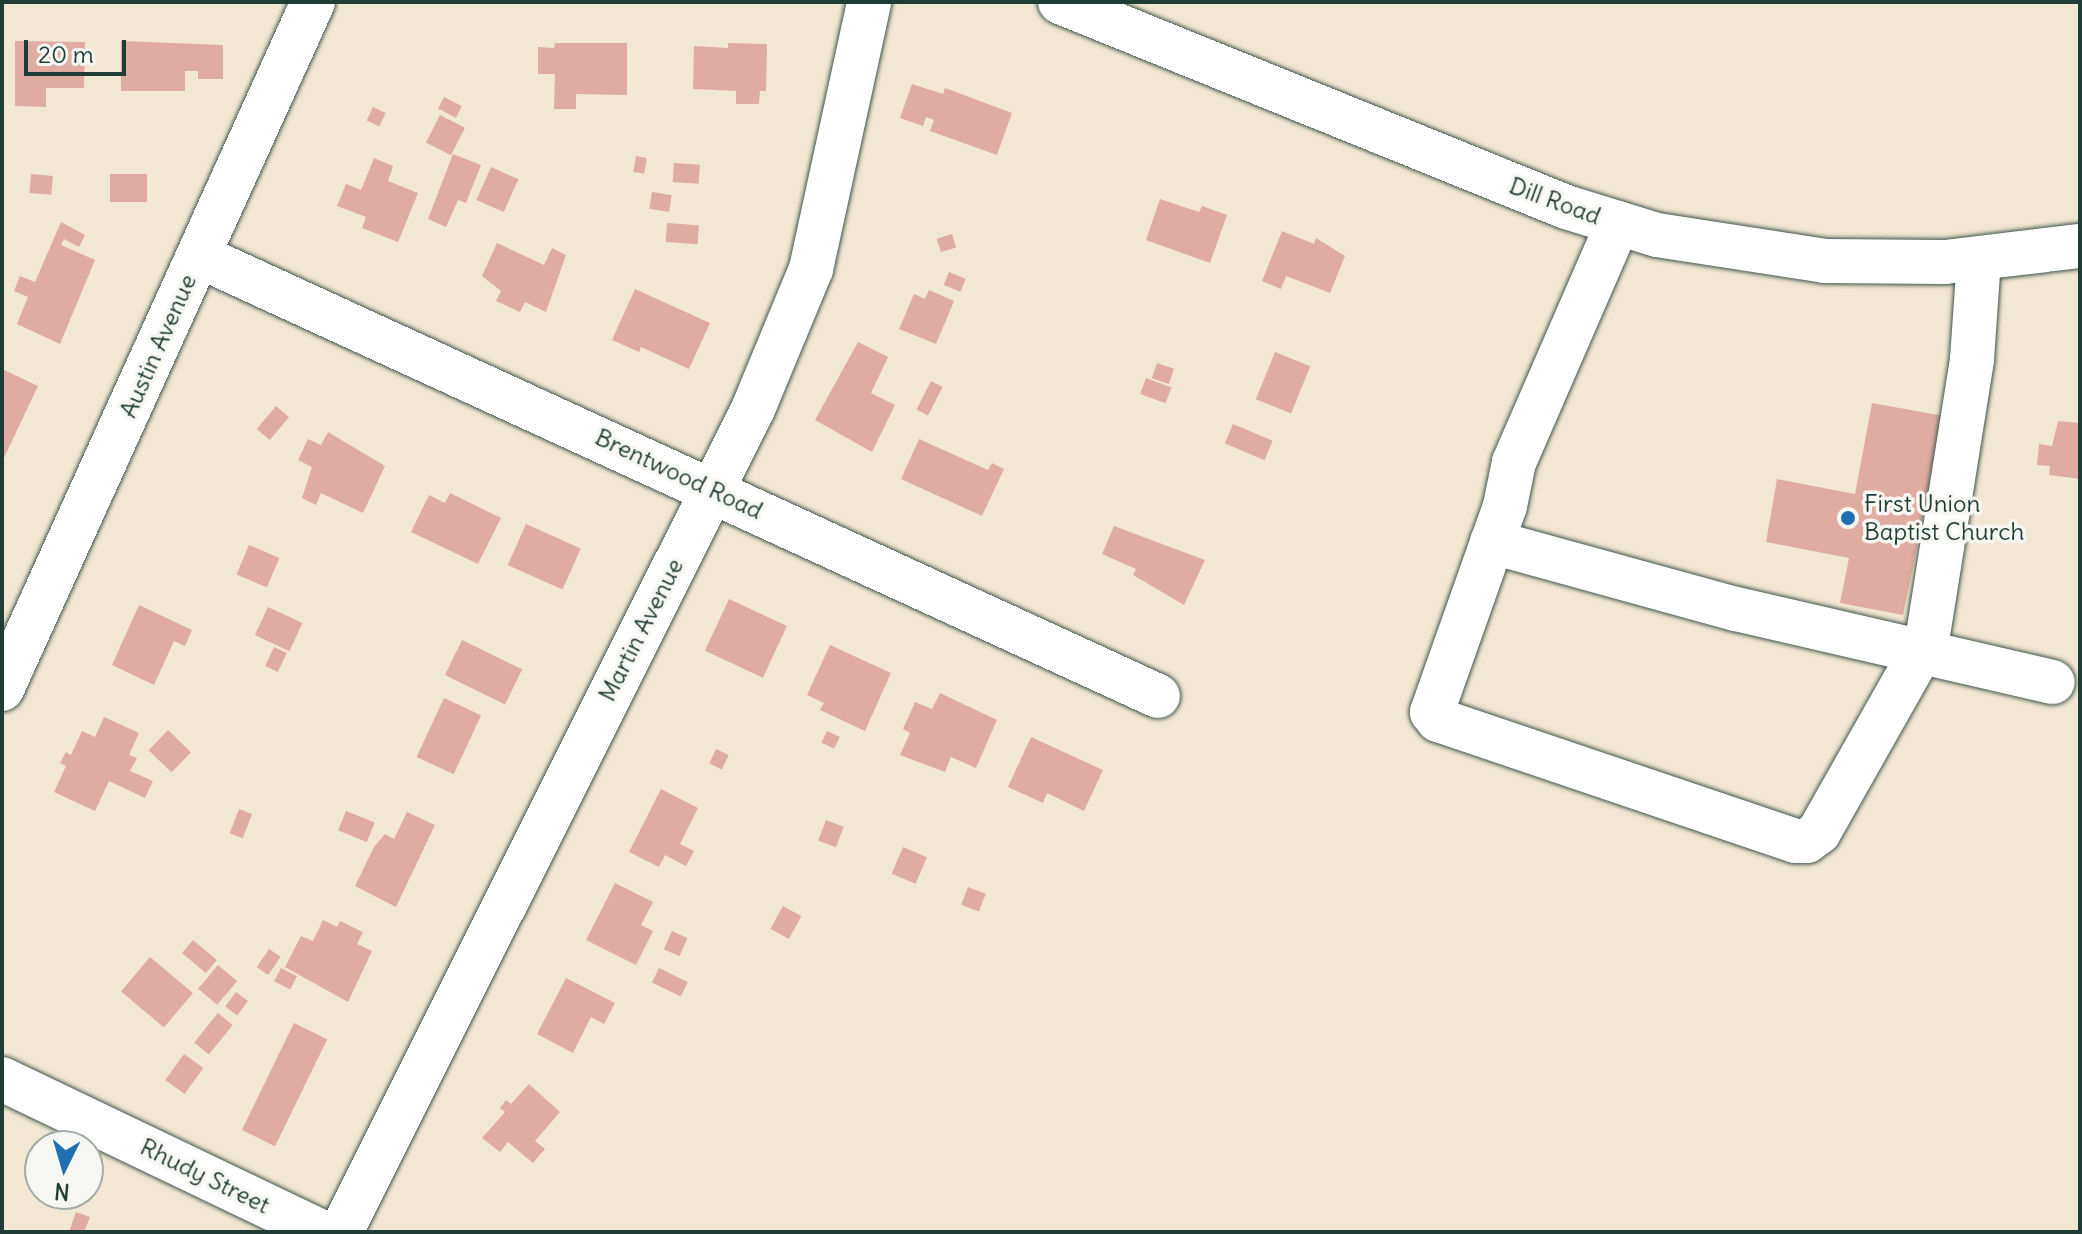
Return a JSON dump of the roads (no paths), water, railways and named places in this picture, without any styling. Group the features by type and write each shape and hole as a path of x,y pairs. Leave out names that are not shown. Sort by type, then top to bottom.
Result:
{"street":[{"name":"Austin Avenue","path":"2,689 313,2"},
{"name":"Martin Avenue","path":"341,1232 753,409 811,269 869,2"},
{"name":"Dill Road","path":"1060,2 1618,223 1720,248 1824,261 1979,259 2080,246"},
{"path":"1618,223 1514,462 1492,542 1432,703 1438,720 1795,841 1807,841 1819,832 1927,641 1972,359 1979,259"},
{"name":"Brentwood Road","path":"199,256 1158,696"},
{"path":"1492,542 1920,654 2053,682"},
{"name":"Rhudy Street","path":"2,1079 322,1232"}],"place":[{"name":"First Union Baptist Church","path":"1848,518"}]}
